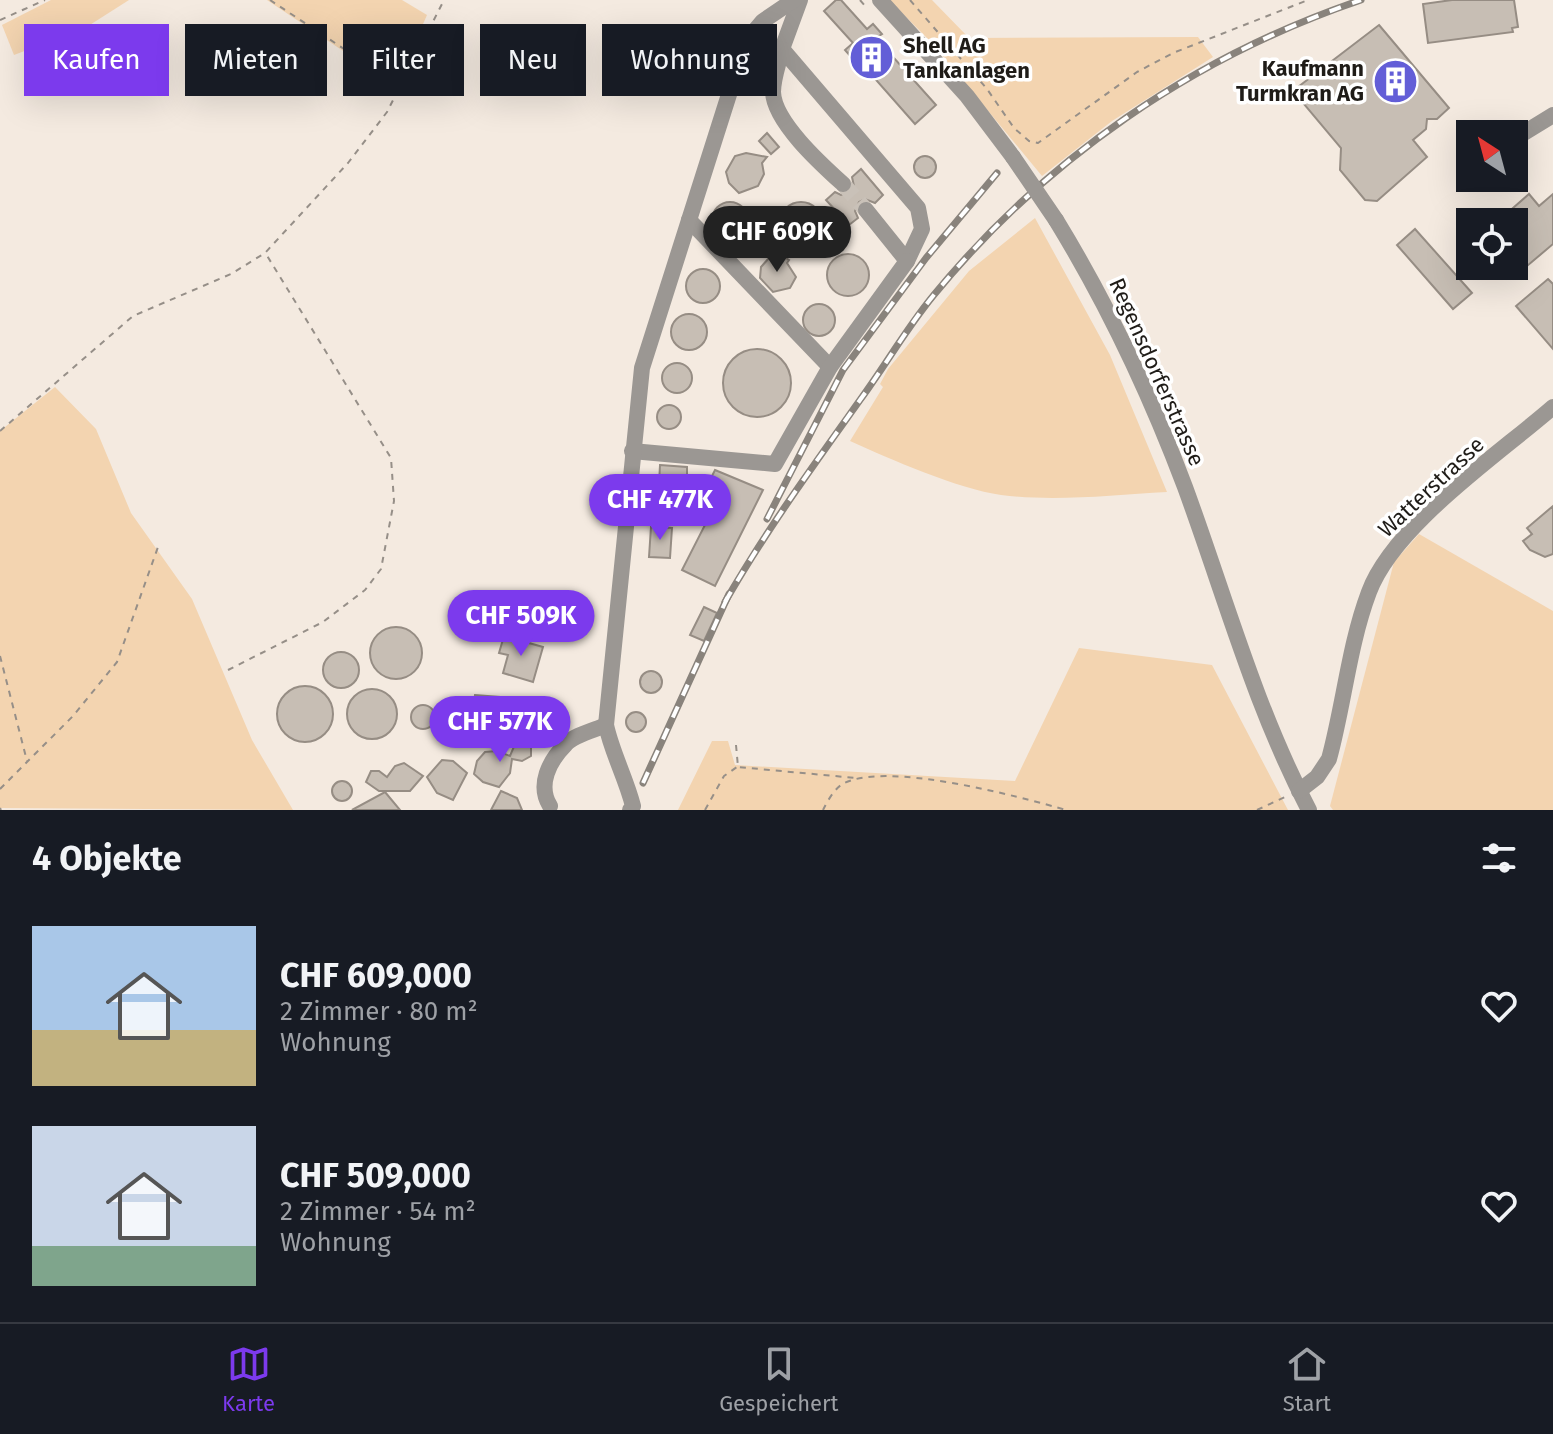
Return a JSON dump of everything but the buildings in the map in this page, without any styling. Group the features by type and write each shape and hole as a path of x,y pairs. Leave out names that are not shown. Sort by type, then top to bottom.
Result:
{"street":[{"path":"797,0 782,49 773,94 777,109 814,158 843,184"},
{"path":"630,810 633,806 625,773 610,746 606,725 642,368 746,41 752,30 797,0"},
{"name":"Regensdorferstrasse","path":"880,0 967,96 1013,157 1056,220 1117,327 1155,410 1293,796 1309,810"},
{"path":"632,451 775,464 830,367 907,261 922,229 918,208 782,49"},
{"path":"1528,130 1553,115"},
{"path":"866,210 907,261"},
{"path":"689,220 830,367"},
{"name":"Watterstrasse","path":"1293,796 1317,777 1329,759 1368,594 1387,558 1419,522 1553,407"},
{"path":"550,806 542,780 567,742 606,725"}],"path":[{"path":"0,20 45,0"},
{"path":"270,0 343,48"},
{"path":"433,24 444,0"},
{"path":"910,0 987,89 1022,136 1038,143 1099,99 1173,53 1308,0"},
{"path":"0,431 133,316 231,274 265,253 348,163 396,96"},
{"path":"228,670 323,622 365,590 381,569 394,501 391,458 265,253"},
{"path":"0,789 73,716 117,662 158,547"},
{"path":"0,656 27,762"},
{"path":"736,745 738,767"},
{"path":"705,810 724,776 738,767 857,778 897,776 1003,791 1066,810"},
{"path":"823,810 839,786 857,778"},
{"path":"1257,810 1293,796"}],"shaded area":[{"path":"51,0 129,0 91,24 24,24 24,51 14,55 2,25"},
{"path":"267,0 402,0 427,15 423,24 343,24 343,51 327,40 327,24 303,24"},
{"path":"889,0 932,0 969,38 1198,37 1213,57 1112,121 1042,176 931,42"},
{"path":"1035,218 1110,355 1167,492 1063,498 1001,495 945,480 850,441 883,387 880,384 888,369 969,271"},
{"path":"55,387 96,429 131,513 192,599 252,740 293,810 0,808 0,431"},
{"path":"1419,534 1553,611 1553,810 1333,810 1330,806 1394,562"},
{"path":"1079,648 1212,665 1288,810 678,810 712,741 728,741 735,765 1015,781"}],"tunnel":[{"path":"843,184 866,210"}],"railway":[{"path":"725,602 756,550 923,309 977,246 1024,200 1073,157 1181,83 1299,23 1361,0"},
{"path":"767,519 843,370 926,258 997,173"},
{"path":"643,783 729,594"}],"place":[{"name":"Shell AG Tankanlagen","path":"872,58"},
{"name":"Kaufmann Turmkran AG","path":"1395,81"}]}
